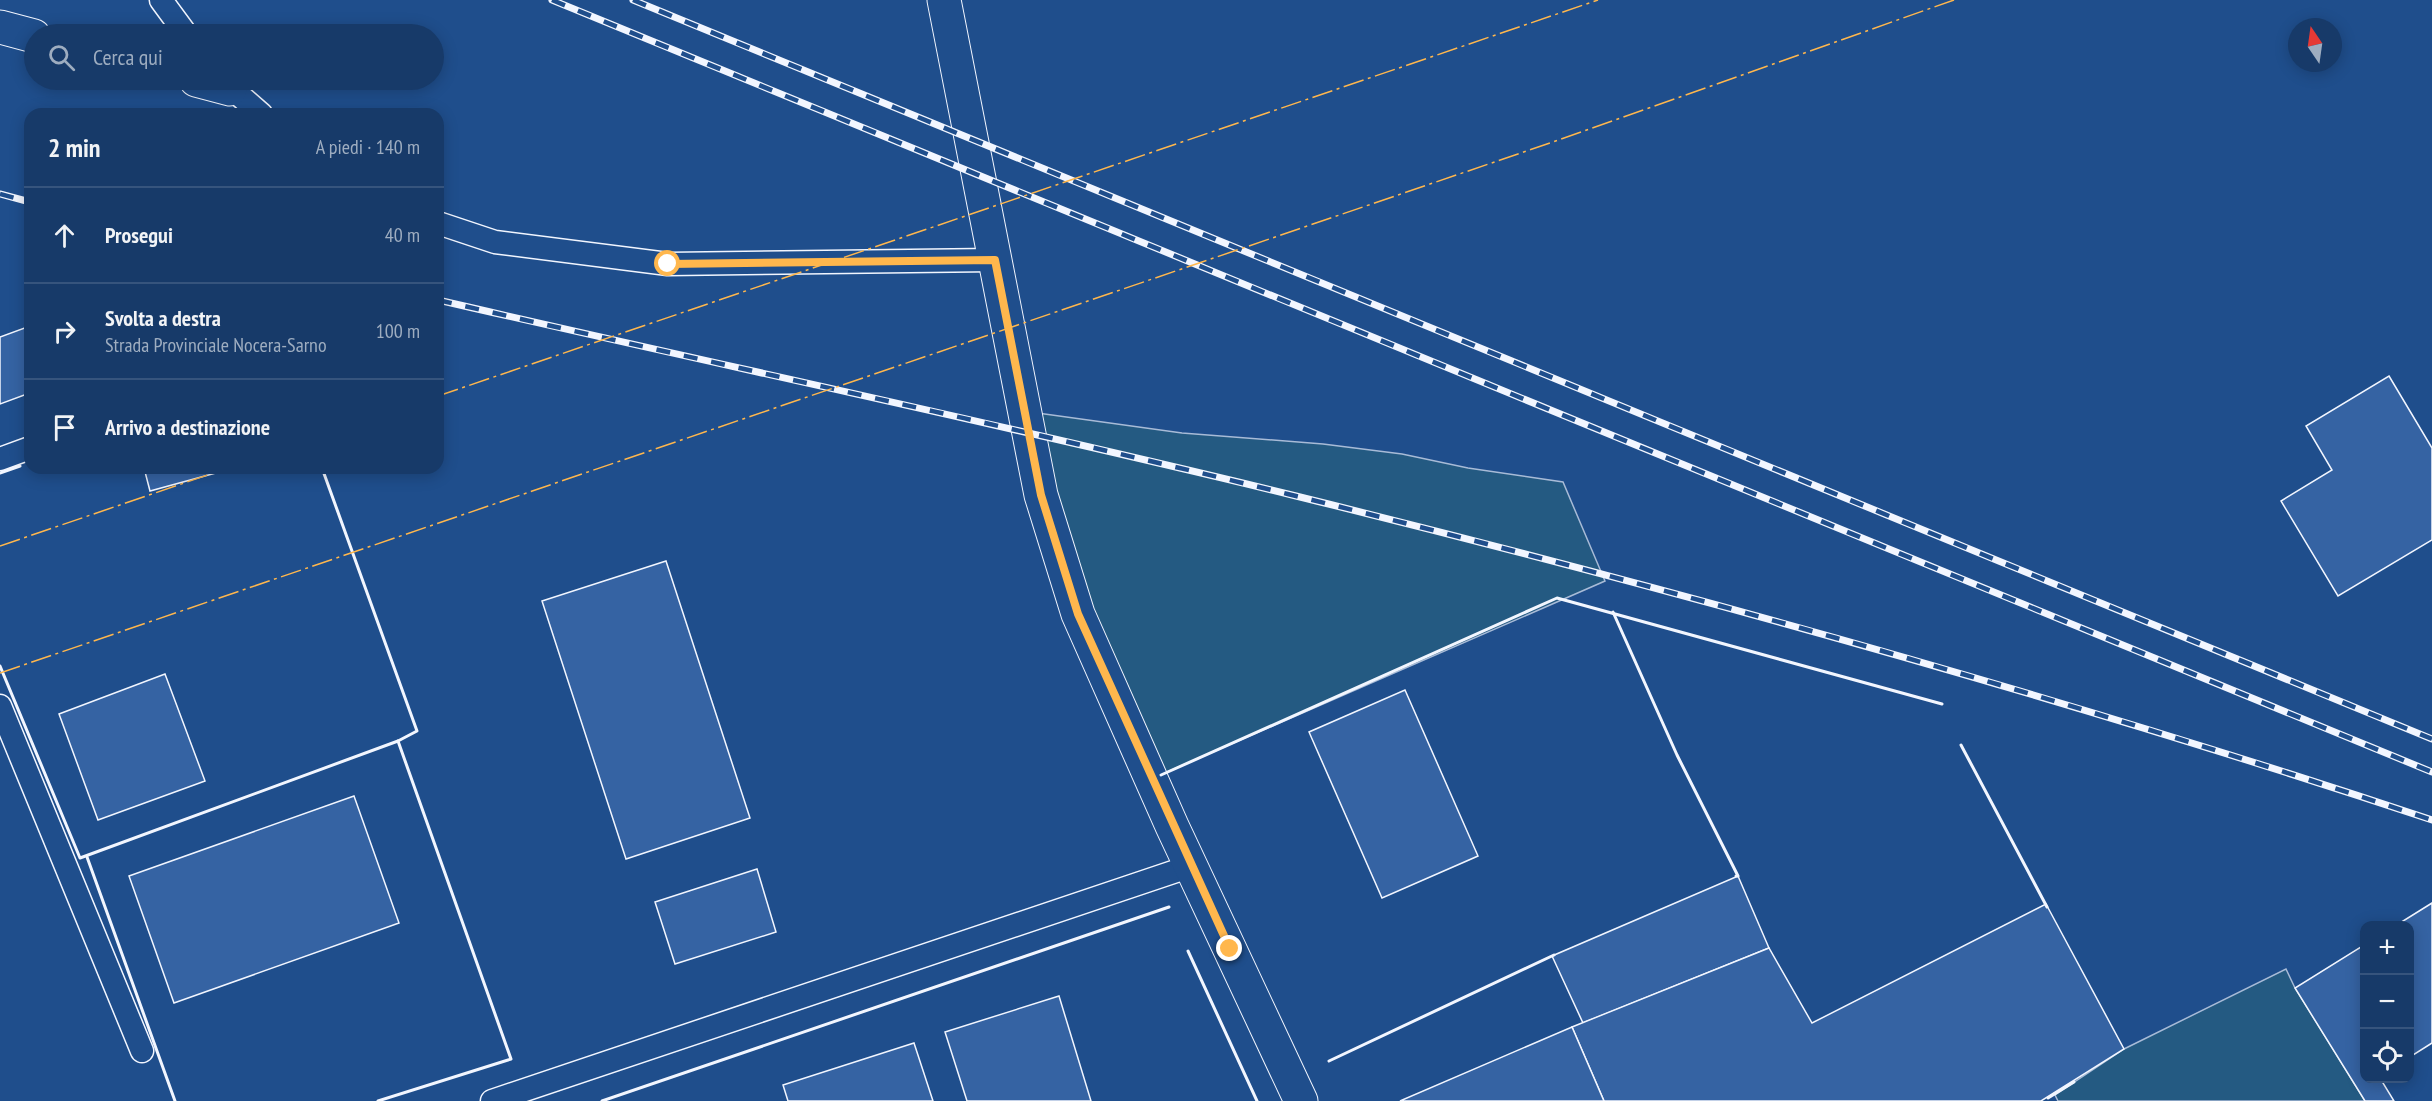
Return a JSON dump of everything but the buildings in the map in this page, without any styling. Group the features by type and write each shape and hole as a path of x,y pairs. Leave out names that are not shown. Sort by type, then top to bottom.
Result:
{"main road":[{"path":"944,0 1041,495 1078,614 1191,866 1301,1101"},
{"path":"0,27 24,33"}],"lane":[{"path":"161,0 179,24"},
{"path":"233,90 254,108"},
{"path":"444,225 495,242 668,264 995,260"},
{"path":"0,459 24,450"},
{"path":"0,706 142,1051"},
{"path":"492,1101 1191,866"}],"shaded area":[{"path":"1023,411 1182,433 1323,444 1402,454 1468,468 1563,482 1605,581 1151,779"},
{"path":"2286,969 2295,988 2365,1101 2058,1101 2055,1095 2124,1049"}],"railway":[{"path":"552,0 2432,772"},
{"path":"633,0 2432,739"},
{"path":"0,194 24,200"},
{"path":"444,301 1189,470 1582,569 2009,688 2151,730 2432,820"}],"wall":[{"path":"0,473 20,466"},
{"path":"0,666 80,858 398,741 417,731 324,474"},
{"path":"1161,775 1557,598 1942,704"},
{"path":"1613,612 1677,755 1738,876 1736,876"},
{"path":"378,1101 511,1059 398,741"},
{"path":"1961,745 2047,907"},
{"path":"87,857 175,1101"},
{"path":"602,1101 1169,907"},
{"path":"1188,951 1257,1101"},
{"path":"1329,1061 1554,955"},
{"path":"2048,1098 2074,1082"}],"power":[{"path":"444,394 1598,0"},
{"path":"0,673 1550,143 1954,0"},
{"path":"0,546 210,474"}],"route":[{"path":"668,264 995,260 1041,495 1078,614 1172,826 1230,949"}]}
